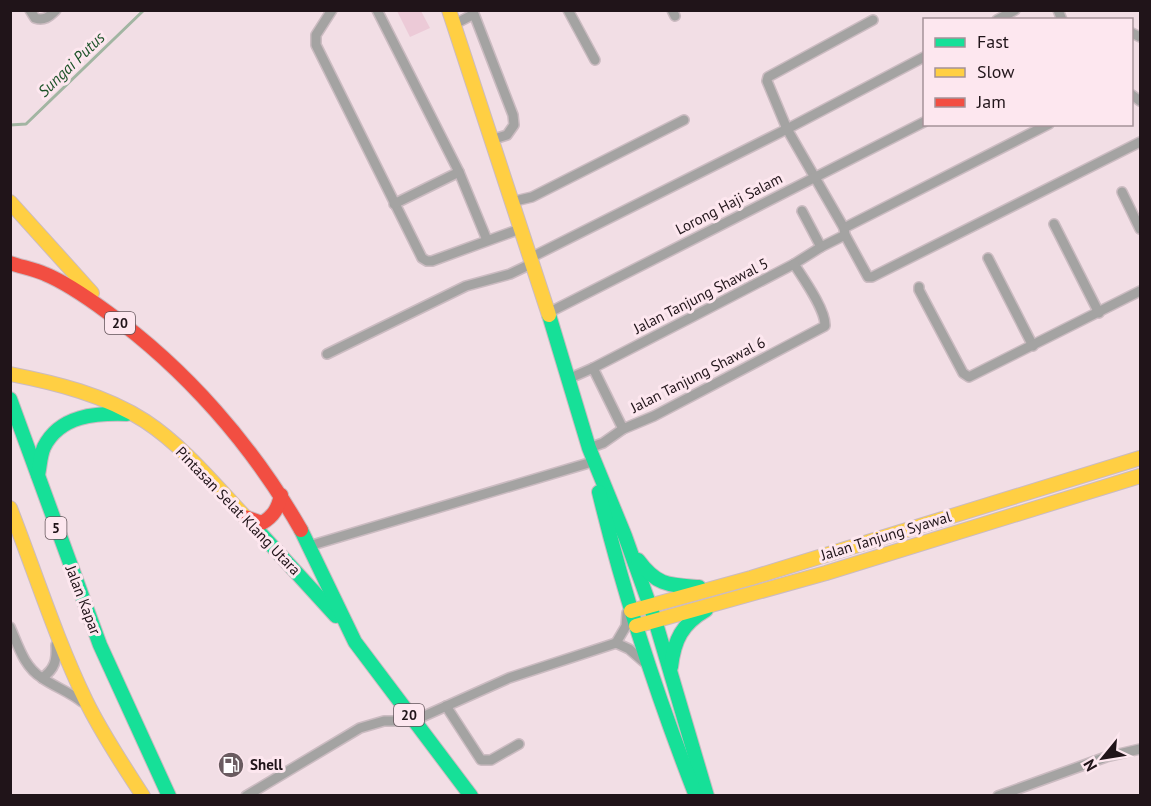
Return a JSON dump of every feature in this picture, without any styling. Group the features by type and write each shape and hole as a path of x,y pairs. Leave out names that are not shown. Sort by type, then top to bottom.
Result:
{"main road":[{"path":"449,10 548,313 589,448 621,577 648,666 666,720 696,795"},
{"path":"10,202 106,311"},
{"name":"Pintasan Selat Klang Utara","path":"10,263 46,273 106,311 177,372 212,409 242,442 281,495 309,546 350,632"},
{"name":"Pintasan Selat Klang Utara","path":"10,374 50,381 94,395 134,414 193,461 350,632 413,721 471,795"},
{"name":"Jalan Kapar","path":"10,399 100,645 170,795"},
{"path":"10,413 22,433"},
{"path":"37,476 44,447 60,427 86,415 134,414"},
{"path":"589,448 625,536 652,613 707,795"},
{"name":"Jalan Tanjung Syawal","path":"636,626 652,613 716,586 1140,458"},
{"name":"Jalan Tanjung Syawal","path":"631,611 652,613 724,600 826,573 1140,476"},
{"path":"245,517 262,523 270,519 278,509 281,495"},
{"name":"5","path":"10,508 73,672 91,711 143,795"},
{"path":"625,536 649,575 666,585 716,586"},
{"path":"670,677 674,642 683,626 724,600"}],"street":[{"path":"30,10 34,18 40,20 48,18 56,10"},
{"path":"332,10 315,34 316,45 422,258 427,261 520,229"},
{"path":"377,10 459,172 487,240"},
{"path":"568,10 595,60"},
{"path":"1001,18 1015,10"},
{"path":"453,25 474,14 513,115 514,125 507,135 491,140"},
{"path":"873,20 768,77 768,86 787,129 845,231 865,274 872,277 1140,142"},
{"path":"327,354 466,286 510,274 923,58"},
{"path":"512,202 532,197 684,120"},
{"name":"Lorong Haji Salam","path":"548,313 923,123"},
{"name":"Jalan Tanjung Shawal 5","path":"568,379 794,264 845,231 1045,126"},
{"path":"394,204 459,172"},
{"path":"1122,192 1140,229"},
{"path":"802,211 821,247"},
{"path":"1054,224 1099,313"},
{"path":"988,258 1033,346"},
{"name":"Jalan Tanjung Shawal 6","path":"589,448 603,443 623,429 654,416 825,326 826,321 794,264"},
{"path":"919,287 966,376 969,377 1140,291"},
{"path":"593,368 623,429"},
{"path":"309,546 592,462"},
{"path":"616,644 622,635 627,618 621,577"},
{"path":"42,678 50,672 57,658 52,616"},
{"path":"10,627 25,659 42,678 74,695 91,711"},
{"path":"246,795 360,728 384,721 413,721 509,678 616,644 629,648 648,666"},
{"path":"446,706 481,760 491,760 519,744"},
{"path":"998,795 1106,757 1140,749"}],"shaded area":[{"path":"397,11 421,11 430,28 410,37"}],"waterway":[{"name":"Sungai Putus","path":"10,125 26,124 144,10"}],"traffic: fast":[{"path":"549,315 589,448 625,536 655,620 707,796"},
{"path":"10,399 100,645 169,796"},
{"path":"38,475 44,447 59,428 80,418 103,414 127,414"},
{"path":"599,492 642,646 696,796"},
{"path":"252,524 336,616"},
{"path":"301,530 355,642 471,796"},
{"path":"638,560 651,575 664,582 679,586 699,587"},
{"path":"671,667 674,649 685,627 706,610"}],"traffic: slow":[{"path":"449,10 549,315"},
{"path":"10,202 92,293"},
{"path":"10,374 80,391 113,404 145,421 188,456 252,524"},
{"path":"631,611 751,578 1140,458"},
{"path":"636,626 826,573 1140,476"},
{"path":"10,508 75,678 99,725 143,796"}],"traffic: jam":[{"path":"10,263 45,274 77,291 136,334 164,358 216,411 239,439 262,469 301,530"},
{"path":"245,517 262,523 275,511 281,495"}],"place":[{"name":"Shell","path":"231,765"}]}
